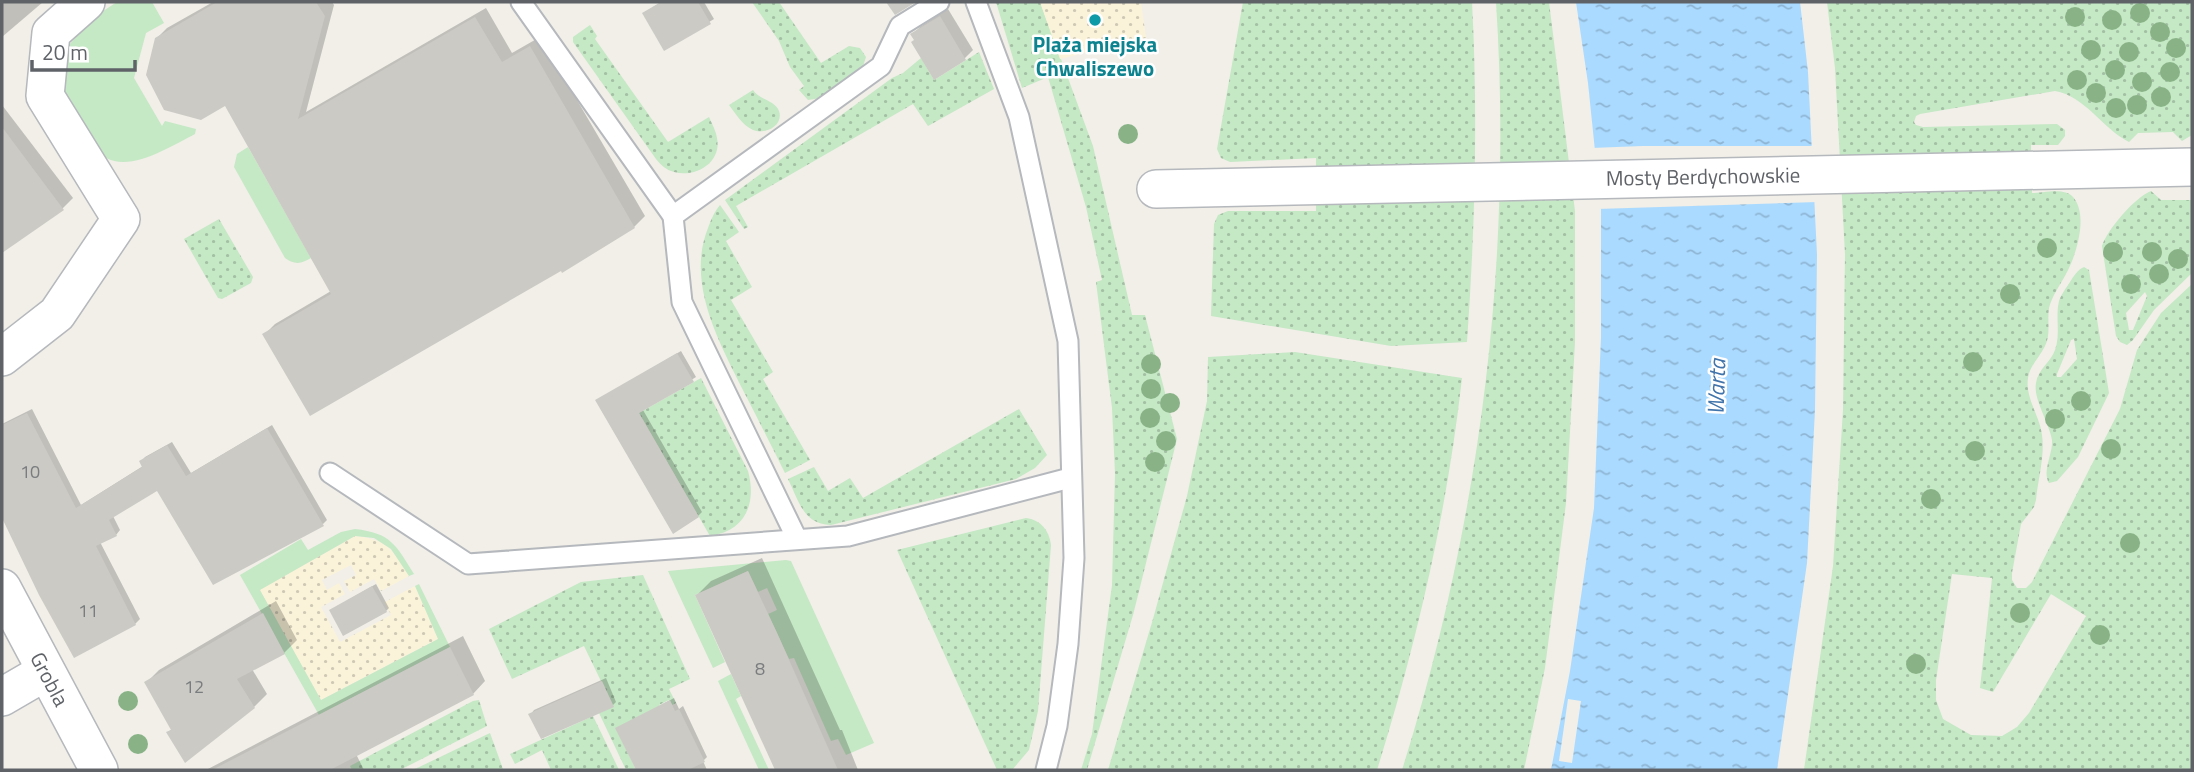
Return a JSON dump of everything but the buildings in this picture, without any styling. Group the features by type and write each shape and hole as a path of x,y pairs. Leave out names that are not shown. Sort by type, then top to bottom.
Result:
{"street":[{"path":"2,357 57,314 121,219 44,96 51,33 86,2"},
{"name":"Mosty Berdychowskie","path":"1156,189 2192,167"},
{"name":"Grobla","path":"2,588 99,770"},
{"path":"2,698 45,672"}],"lane":[{"path":"521,2 673,216 681,302 797,539"},
{"path":"673,216 881,66 900,26 939,2"},
{"path":"976,2 1019,117 1068,341 1074,558 1068,644 1057,726 1046,770"},
{"path":"330,473 468,564 848,536 1070,478"}],"green space":[{"path":"117,2 152,2 164,23 146,33 134,78 162,126 165,121 196,129 195,134 163,151 128,162 106,158 60,86 61,54 94,17"},
{"path":"752,2 779,2 821,63 849,46 860,48 866,57 862,69 821,98 808,100 799,90 804,86 790,67 779,41"},
{"path":"996,2 1040,2 1093,146 1132,315 1145,315 1177,439 1133,615 1087,770 1081,770 1092,734 1112,585 1115,474 1112,408 1096,282 1102,280 1086,207 1048,77 1022,88"},
{"path":"1243,2 1472,2 1475,172 1467,342 1391,346 1211,316 1214,224 1218,215 1228,211 1316,211 1316,158 1230,162 1221,158 1217,149"},
{"path":"1496,2 1549,2 1575,211 1575,342 1566,503 1545,668 1524,770 1402,770 1452,582 1471,487 1485,390 1499,197 1500,99"},
{"path":"1827,2 2192,2 2192,135 2182,141 2173,132 2138,133 2129,142 2076,99 2055,91 1920,114 1914,122 1923,127 2057,124 2065,130 2065,136 2058,145 2031,145 2032,193 2059,191 2069,194 2078,205 2080,225 2074,257 2049,308 2047,341 2028,378 2029,393 2041,428 2043,451 2034,507 2021,524 2012,573 2012,580 2017,588 2026,588 2032,582 2120,409 2137,350 2161,313 2192,284 2192,770 1804,770 1833,566 1843,410 1845,254 1835,68","holes":["1952,574 1992,578 1980,688 1993,692 2051,594 2086,616 2029,713 2017,727 2002,736 1971,735 1943,719 1936,700 1936,680"]},
{"path":"590,25 597,36 595,39 668,142 709,117 716,135 717,147 715,155 705,167 690,173 674,172 656,159 573,42 573,37"},
{"path":"979,52 994,89 928,126 913,104 736,206 748,227 744,229 725,200 921,58 934,80"},
{"path":"753,90 774,104 779,111 779,121 772,128 757,131 749,128 729,105"},
{"path":"248,147 311,258 295,263 285,258 234,167 237,154"},
{"path":"2151,191 2161,200 2192,200 2192,273 2154,310 2127,345 2120,342 2116,336 2102,246 2122,215","holes":["2145,292 2147,296 2133,330 2129,330 2126,313"]},
{"path":"720,205 739,232 726,241 752,287 731,300 773,372 763,379 810,460 785,473 709,315 701,271 702,250 710,222"},
{"path":"219,219 253,277 251,283 222,299 218,298 184,239"},
{"path":"2084,267 2089,270 2109,393 2078,457 2057,481 2049,483 2047,473 2052,440 2037,396 2036,383 2057,344 2060,299 2074,275","holes":["2074,339 2077,359 2061,377 2057,377 2071,340"]},
{"path":"1295,352 1462,378 1448,478 1429,576 1405,674 1377,770 1108,770 1187,496 1207,401 1208,357"},
{"path":"701,378 748,471 751,494 746,514 740,522 722,533 710,536 639,413"},
{"path":"1019,409 1047,455 1035,468 1016,479 831,525 822,524 808,516 788,479 814,467 828,491 850,478 863,498"},
{"path":"1026,518 1043,527 1051,545 1038,711 1029,750 1012,770 997,770 897,550"},
{"path":"355,529 385,537 397,548 414,574 409,576 391,549 374,538 355,536 260,590 321,700 438,639 415,586 419,584 450,647 319,715 240,575 301,539 308,550 341,532"},
{"path":"791,561 874,743 846,755 838,739 831,741 794,658 789,659 768,614 777,610 767,588 758,592 748,571 695,595 725,662 713,668 668,571"},
{"path":"643,575 690,679 669,689 676,703 672,705 669,700 659,705 665,717 621,739 636,770 626,770 599,713 613,706 584,646 512,679 489,629 581,582"},
{"path":"731,674 741,696 736,699 769,770 759,770 718,681"},
{"path":"479,700 487,726 400,770 352,770 350,766"},
{"path":"593,716 619,770 551,770 542,750 515,764 510,754"},
{"path":"490,733 503,769 501,770 413,770"}],"sand":[{"name":"Plaża miejska Chwaliszewo","path":"1040,2 1141,2 1146,38 1060,59"},
{"path":"355,536 383,544 398,559 409,576 381,591 374,579 350,592 344,581 356,575 351,565 322,580 327,590 339,583 345,594 321,607 340,642 391,615 385,602 415,586 438,639 321,700 259,590"}],"water":[{"name":"Warta","path":"1576,2 1800,2 1808,72 1817,255 1815,410 1807,563 1777,770 1551,770 1570,671 1594,508 1601,337 1601,209 1588,83"}],"pier":[{"path":"1815,146 1818,202 1597,209 1591,148"},
{"path":"1568,699 1581,701 1572,763 1559,761"}],"place":[{"name":"Plaża miejska Chwaliszewo","path":"1095,20"}]}
